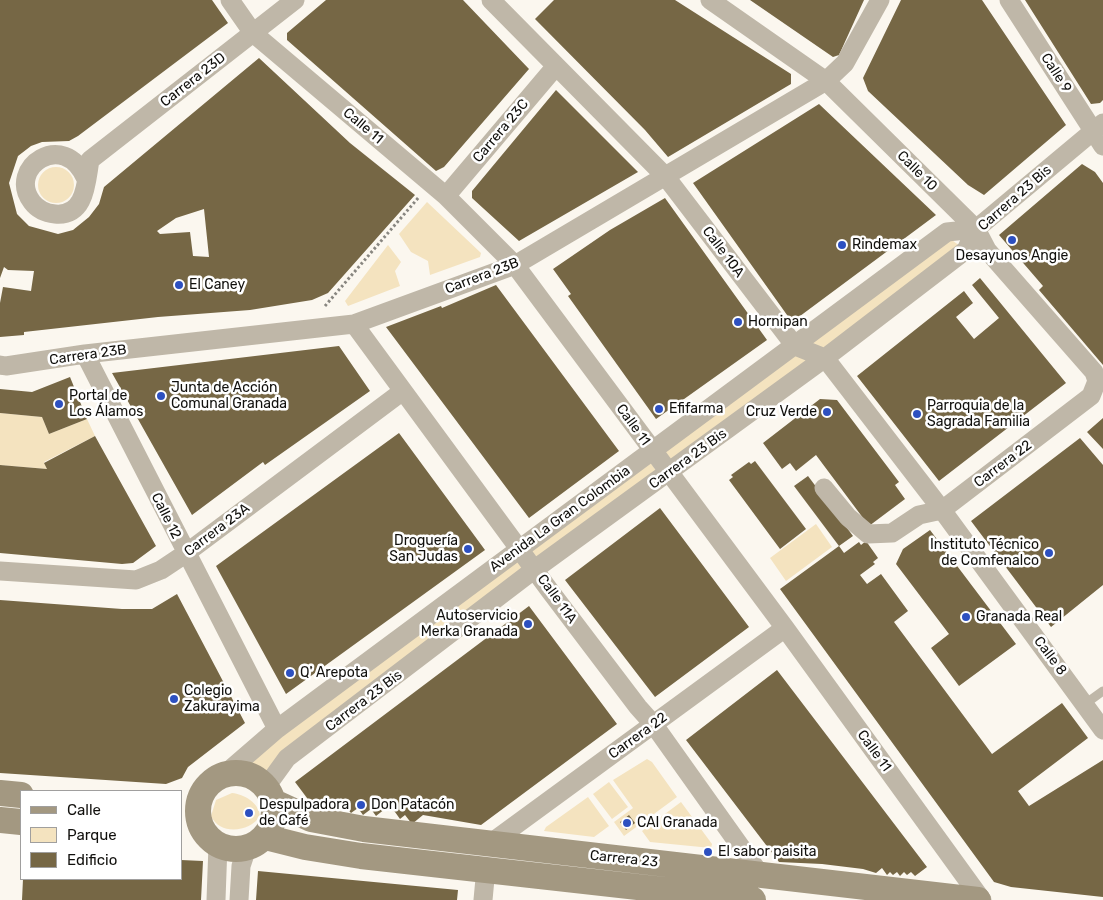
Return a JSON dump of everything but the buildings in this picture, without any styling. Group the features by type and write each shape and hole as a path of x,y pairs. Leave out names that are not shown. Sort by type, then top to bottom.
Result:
{"main road":[{"path":"182,835 213,841 235,849 256,842 272,825 275,814 270,794 249,774 237,772 213,779 190,807 213,841"},
{"path":"0,793 20,794"},
{"name":"Carrera 23","path":"270,794 311,819 364,829 978,900"},
{"path":"0,820 20,822"},
{"name":"Carrera 23","path":"256,842 305,847 361,856 486,868 689,897 753,900"}],"street":[{"name":"Calle 11","path":"230,0 253,33 446,196 515,265 785,628 982,900"},
{"name":"Carrera 23D","path":"83,166 295,0"},
{"name":"Calle 10A","path":"491,0 666,177 795,346"},
{"name":"Calle 10","path":"710,0 826,81 976,229 988,250 1094,372"},
{"name":"Carrera 23B","path":"0,364 6,366 85,354 354,324 515,265 826,81 845,63 880,0"},
{"name":"Calle 9","path":"1009,0 1100,133"},
{"name":"Carrera 23C","path":"446,196 556,66"},
{"name":"Carrera 23 Bis","path":"270,794 287,758 535,569 825,358 966,250 976,229 1100,133"},
{"name":"Avenida La Gran Colombia","path":"225,774 277,729 518,548 795,346 947,232 976,229"},
{"name":"Calle 11A","path":"354,324 518,548 632,699 654,725 760,874"},
{"path":"795,346 825,358 942,510 918,515 892,533 868,534 848,517 824,488"},
{"name":"Calle 12","path":"85,354 185,554 277,729"},
{"name":"Carrera 22","path":"942,510 1091,396 1096,381 1094,372"},
{"name":"Carrera 23A","path":"0,571 136,580 161,570 403,391"},
{"name":"Calle 8","path":"942,510 1103,730"},
{"name":"Carrera 22","path":"491,843 785,628"},
{"path":"213,841 216,900"},
{"path":"239,900 241,866 256,842"},
{"path":"483,900 486,868"}],"lane":[{"path":"1085,704 1103,691"}],"path":[{"path":"306,328 430,183"}],"green space":[{"path":"56,167 63,168 69,172 73,178 73,192 69,198 63,202 56,203 49,202 43,198 39,192 38,185 39,178 43,172 49,168"},
{"path":"427,202 481,253 480,257 430,275 428,261 411,252 399,234"},
{"path":"949,238 960,246 825,351 812,343"},
{"path":"388,245 401,262 395,271 400,286 348,306 345,301"},
{"path":"795,355 809,361 671,462 663,453"},
{"path":"0,413 42,417 49,434 87,419 95,436 44,462 47,469 0,465"},
{"path":"649,460 657,472 536,560 530,551"},
{"path":"816,524 832,547 786,581 770,558"},
{"path":"517,560 523,568 266,772 250,763 272,741"},
{"path":"647,759 652,762 677,797 624,836 614,822 633,808 613,780"},
{"path":"609,782 628,807 612,819 593,794"},
{"path":"232,793 246,797 254,803 260,816 249,826 235,830 221,827 211,816 216,800"},
{"path":"588,797 609,826 594,837 544,831 546,827"},
{"path":"681,802 712,844 711,848 650,842 642,831"}],"place":[{"name":"Desayunos Angie","path":"1012,240"},
{"name":"Rindemax","path":"842,245"},
{"name":"El Caney","path":"179,285"},
{"name":"Hornipan","path":"738,322"},
{"name":"Junta de Acción Comunal Granada","path":"161,396"},
{"name":"Portal de Los Álamos","path":"59,404"},
{"name":"Efifarma","path":"659,409"},
{"name":"Cruz Verde","path":"827,412"},
{"name":"Parroquia de la Sagrada Familia","path":"917,414"},
{"name":"Droguería San Judas","path":"468,549"},
{"name":"Instituto Técnico de Comfenalco","path":"1049,553"},
{"name":"Granada Real","path":"966,617"},
{"name":"Autoservicio Merka Granada","path":"528,624"},
{"name":"Q' Arepota","path":"290,673"},
{"name":"Colegio Zakurayima","path":"174,699"},
{"name":"Don Patacón","path":"361,805"},
{"name":"Despulpadora de Café","path":"249,813"},
{"name":"CAI Granada","path":"627,823"},
{"name":"El sabor paisita","path":"708,852"}]}
